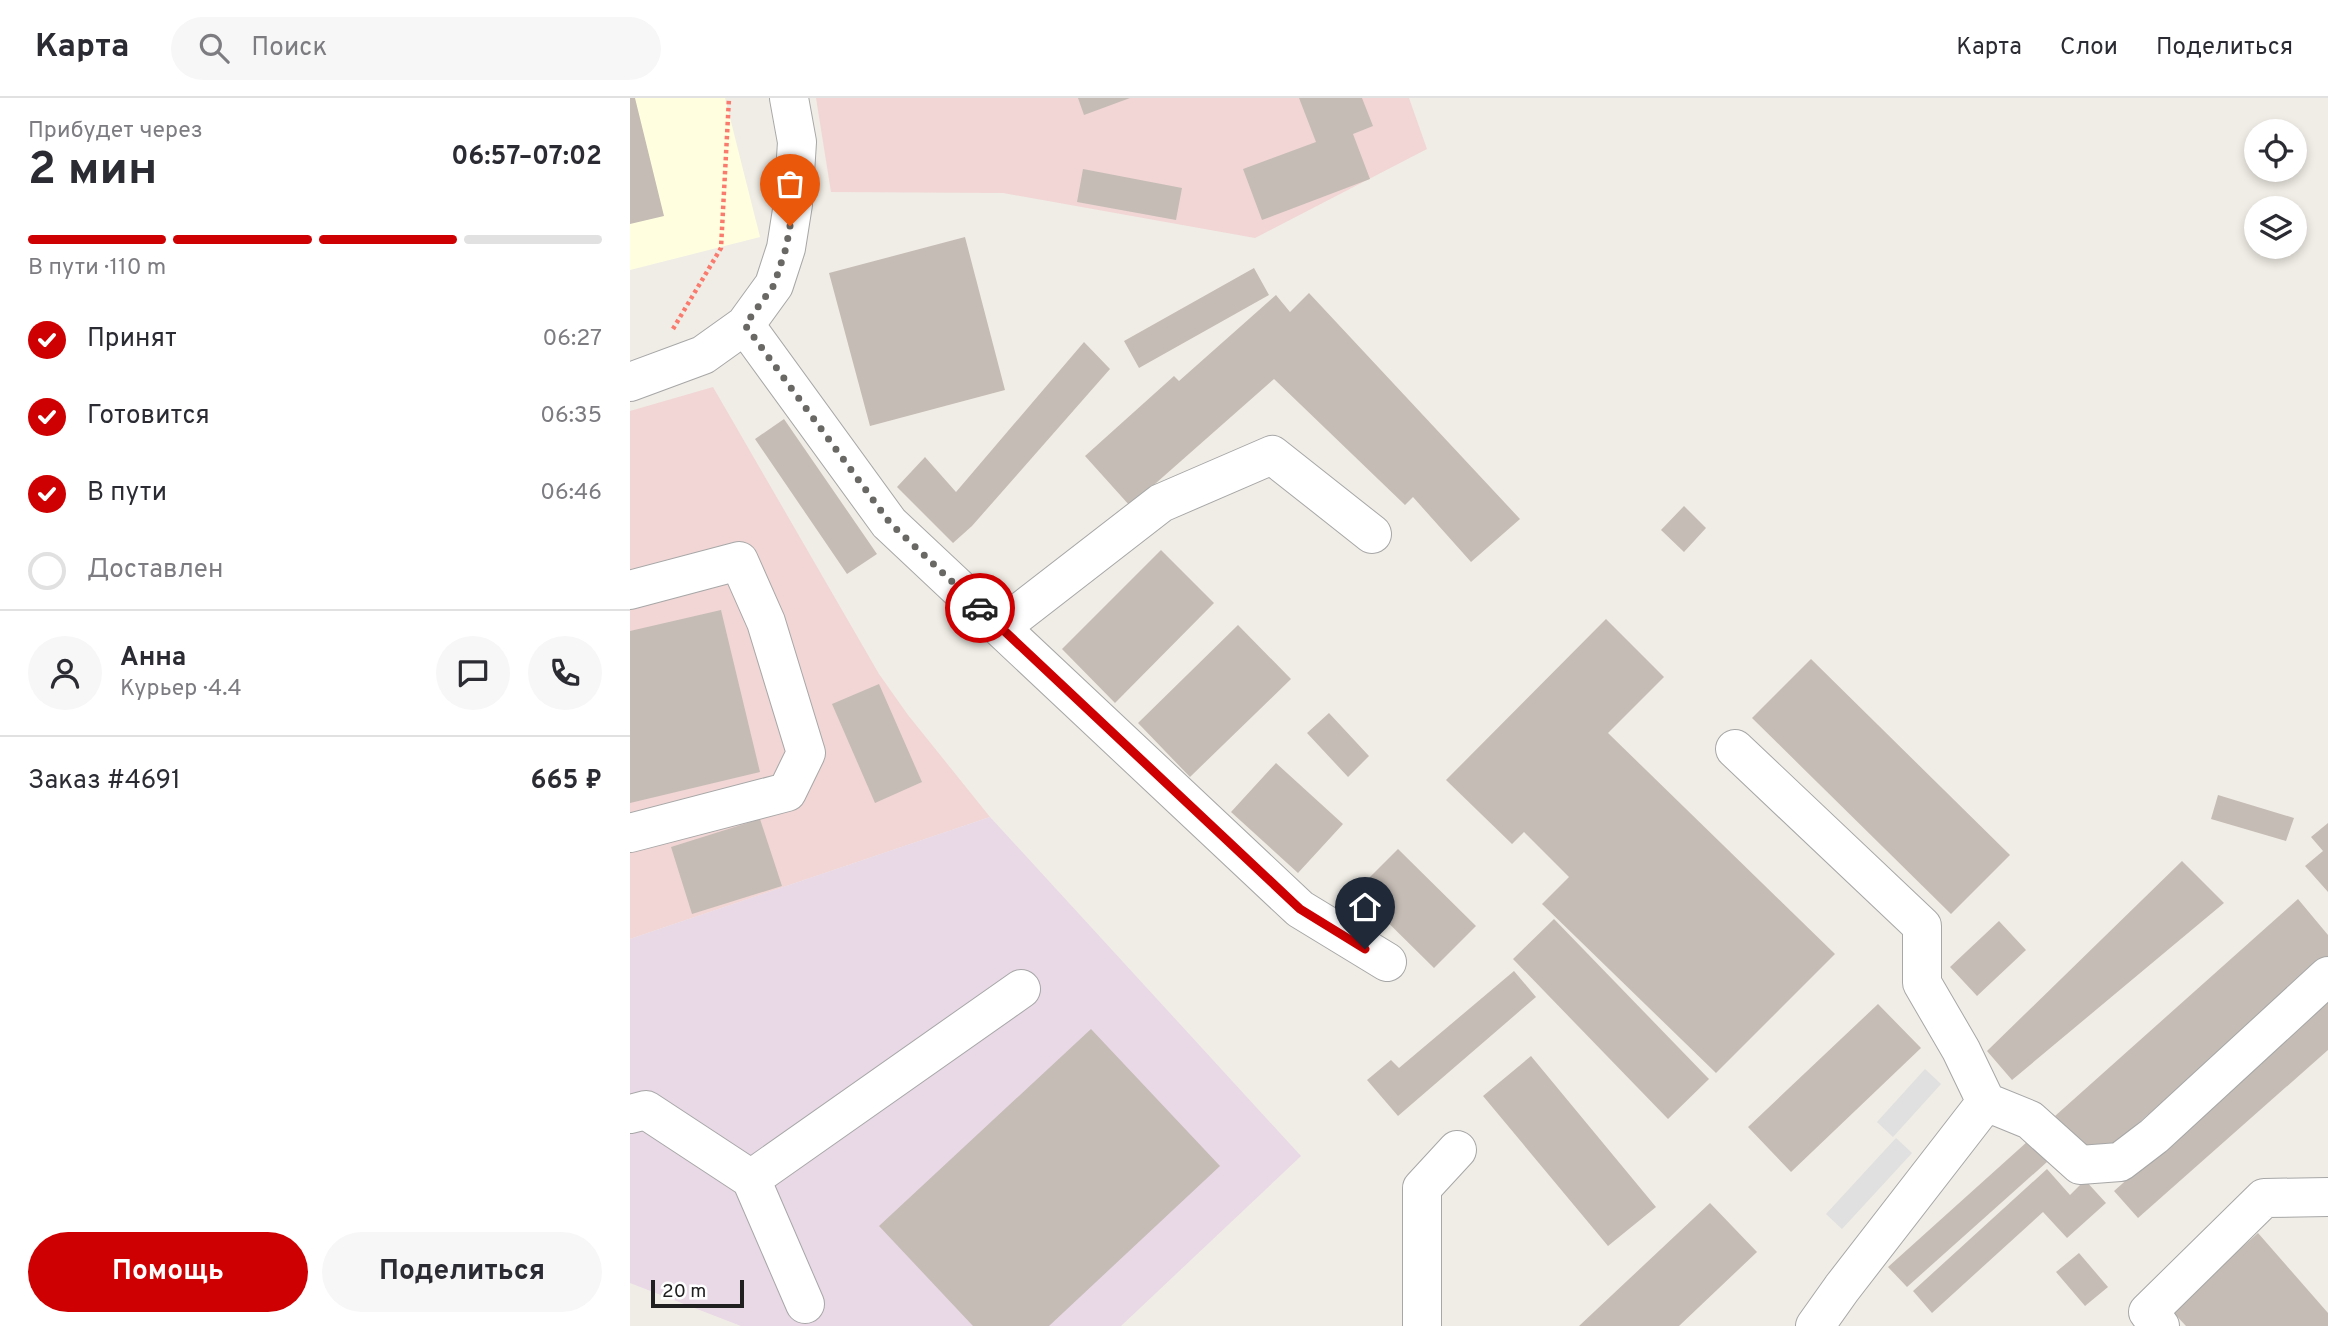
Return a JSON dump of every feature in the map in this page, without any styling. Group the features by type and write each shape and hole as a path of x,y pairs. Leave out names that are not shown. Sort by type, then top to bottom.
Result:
{"street":[{"path":"630,382 703,355 745,325 774,285 786,248 793,204 797,142 789,98"},
{"path":"745,325 890,523 1300,909 1387,962"},
{"path":"1001,627 1161,503 1272,455 1372,534"},
{"path":"630,590 739,561 766,622 806,753 788,792 630,833"},
{"path":"1735,749 1922,926 1922,983 1961,1050 1986,1102 2030,1120 2080,1165 2120,1162 2154,1136 2328,976"},
{"path":"751,1179 1021,989"},
{"path":"1815,1326 1986,1102"},
{"path":"630,1114 646,1110 751,1179 805,1304"},
{"path":"1422,1326 1422,1188 1457,1150"},
{"path":"2160,1326 2148,1312 2264,1198 2328,1197"}],"path":[{"path":"672,331 721,248 729,98"}],"shaded area":[{"path":"630,98 725,98 760,237 630,270"},
{"path":"816,98 1409,98 1427,149 1255,238 1003,193 831,192"},
{"path":"713,387 879,674 908,715 990,817 630,939 630,411"},
{"path":"990,817 1301,1156 1121,1326 741,1326 630,1283 630,939"},
{"path":"1925,1069 1941,1084 1893,1137 1877,1122"},
{"path":"1896,1138 1912,1153 1842,1229 1826,1214"}],"building":[{"path":"630,98 635,98 664,216 630,224"},
{"path":"1078,98 1130,98 1084,115"},
{"path":"1299,98 1362,98 1373,126 1353,134 1370,179 1262,220 1243,169 1316,142"},
{"path":"1083,169 1182,188 1176,220 1077,202"},
{"path":"965,237 1005,390 870,426 829,273"},
{"path":"1254,268 1269,295 1139,368 1124,341"},
{"path":"1309,293 1520,519 1471,562 1413,497 1405,505 1274,379 1130,506 1085,456 1174,376 1179,381 1276,295 1290,312"},
{"path":"1084,342 1110,369 972,526 953,543 897,487 925,457 956,492"},
{"path":"784,419 877,554 847,574 755,439"},
{"path":"1684,506 1706,528 1684,552 1661,530"},
{"path":"1161,550 1214,603 1115,703 1062,649"},
{"path":"721,610 760,772 630,803 630,631"},
{"path":"1606,619 1664,677 1608,733 1835,954 1716,1073 1542,904 1569,877 1524,832 1512,844 1446,780"},
{"path":"1238,625 1291,679 1190,777 1138,723"},
{"path":"1811,659 2010,855 1951,914 1752,718"},
{"path":"879,684 922,782 875,803 832,704"},
{"path":"1329,713 1369,756 1348,777 1307,733"},
{"path":"1276,763 1343,824 1298,873 1231,812"},
{"path":"2218,795 2294,818 2286,841 2211,819"},
{"path":"760,819 782,886 692,914 671,847"},
{"path":"2328,823 2328,892 2305,866 2323,851 2311,837"},
{"path":"1398,849 1476,926 1434,968 1356,891"},
{"path":"2182,861 2224,903 2012,1080 1987,1051"},
{"path":"2298,899 2328,935 2328,956 2110,1148 2084,1147 2055,1116"},
{"path":"1554,919 1709,1079 1668,1119 1513,959"},
{"path":"1999,921 2026,950 1977,996 1950,967"},
{"path":"1514,971 1536,997 1398,1116 1367,1080 1391,1060 1399,1068"},
{"path":"2328,1002 2328,1050 2138,1218 2114,1191"},
{"path":"1878,1004 1921,1048 1791,1172 1748,1127"},
{"path":"1091,1029 1220,1166 1049,1326 973,1326 879,1226"},
{"path":"1531,1056 1656,1207 1608,1246 1483,1096"},
{"path":"2028,1141 2047,1162 1907,1287 1888,1267"},
{"path":"2047,1169 2070,1195 2085,1180 2106,1203 2067,1238 2043,1212 1932,1313 1913,1291"},
{"path":"1710,1203 1757,1252 1679,1326 1579,1326"},
{"path":"2258,1233 2328,1313 2328,1326 2186,1326 2171,1310"},
{"path":"2079,1253 2108,1287 2085,1306 2056,1272"}],"way so far":[{"path":"790,226 774,285 745,325 890,523 980,608"}],"route":[{"path":"980,608 1300,909 1365,949"}]}
